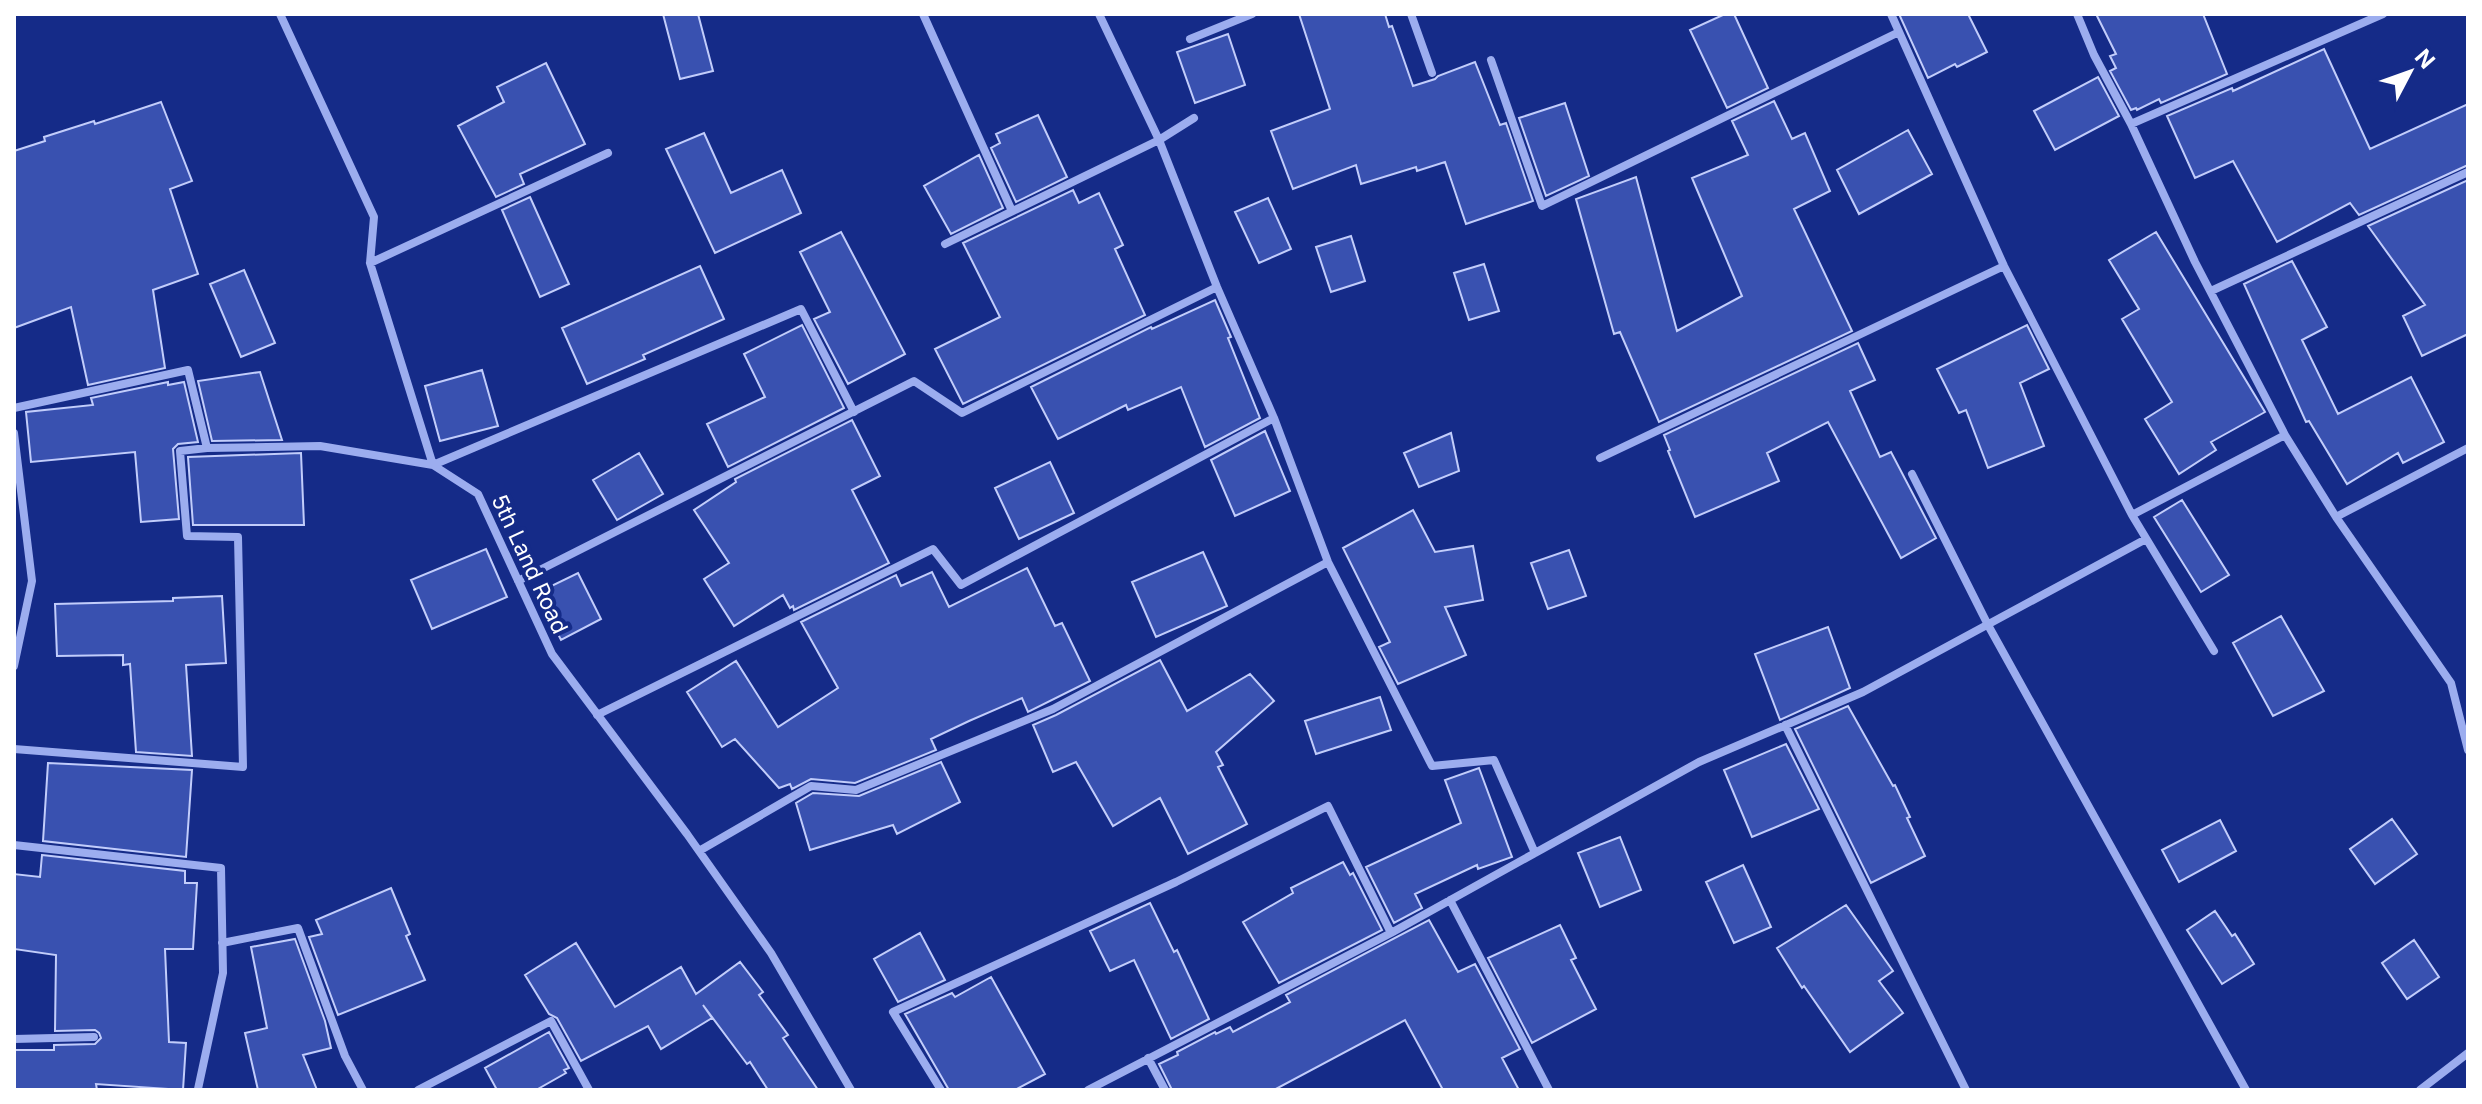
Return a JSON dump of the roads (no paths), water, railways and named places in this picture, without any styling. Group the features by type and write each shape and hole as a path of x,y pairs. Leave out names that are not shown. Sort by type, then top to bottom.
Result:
{"street":[{"path":"280,14 374,217 370,263 433,465"},
{"path":"923,14 1012,211"},
{"path":"1099,14 1159,140 1217,287 1274,418 1328,562 1432,766 1494,760 1535,853"},
{"path":"1190,39 1252,14"},
{"path":"1411,14 1432,73"},
{"path":"1891,14 2004,266 2132,515 2214,651"},
{"path":"2077,14 2094,55 2285,435 2336,517 2451,683 2468,750"},
{"path":"2131,124 2383,14"},
{"path":"1491,60 1542,206 1899,32"},
{"path":"945,244 1159,140 1194,118"},
{"path":"370,263 608,153"},
{"path":"2211,291 2468,172"},
{"path":"1600,458 2004,266"},
{"path":"518,581 914,381 962,413 1217,287"},
{"path":"14,749 243,767 238,537 187,536 180,451 320,446 433,465 801,309 854,412"},
{"path":"14,408 188,370 207,448"},
{"path":"597,715 933,549 961,585 1274,418"},
{"path":"14,433 32,581 14,666"},
{"path":"2132,515 2285,435"},
{"path":"2336,517 2468,448"},
{"name":"5th Land Road","path":"433,465 478,494 552,654 771,953 851,1090"},
{"path":"1912,474 1988,625 2246,1090"},
{"path":"1088,1090 1391,933 1699,762 1863,692 2146,539"},
{"path":"699,851 811,786 856,790 1053,709 1328,562"},
{"path":"1785,725 1966,1090"},
{"path":"941,1090 893,1012 1176,882 1328,806 1391,933"},
{"path":"14,845 221,868 223,973 198,1089"},
{"path":"1450,900 1549,1090"},
{"path":"222,943 298,928 345,1056 363,1090"},
{"path":"418,1090 551,1021 589,1090"},
{"path":"14,1039 94,1037"},
{"path":"2420,1090 2468,1053"},
{"path":"1148,1058 1165,1090"}]}
